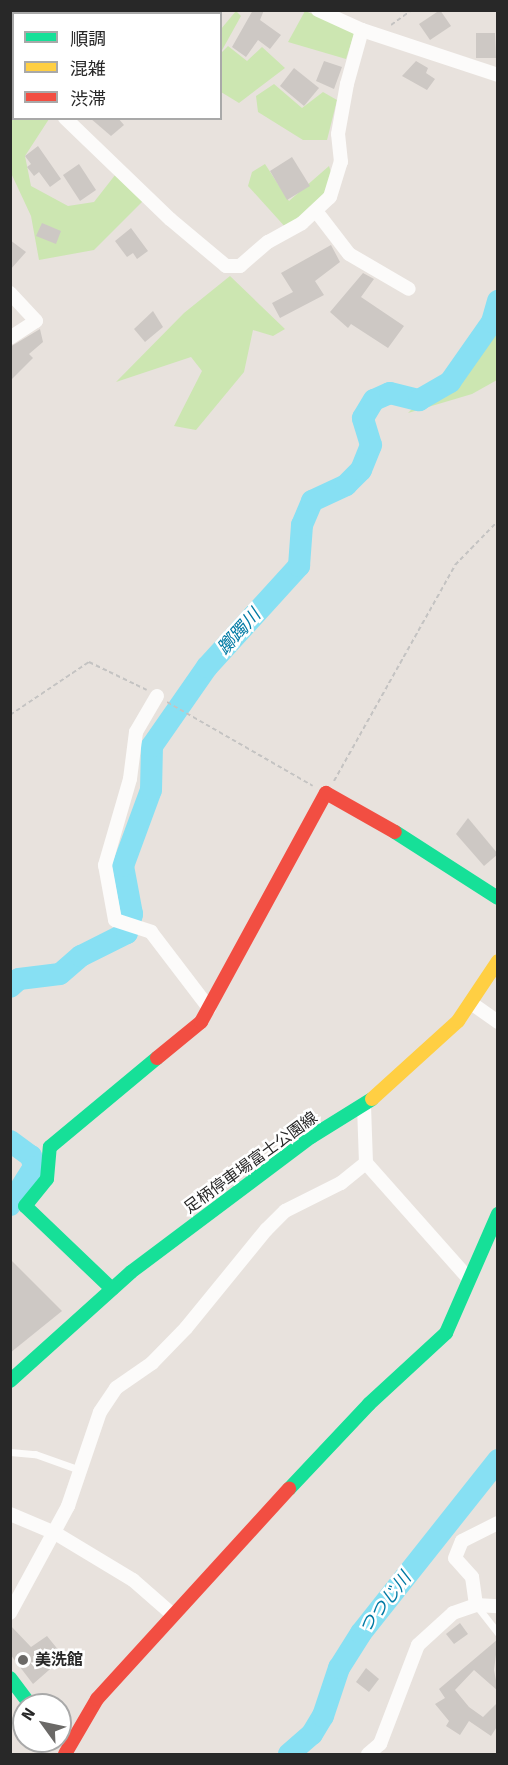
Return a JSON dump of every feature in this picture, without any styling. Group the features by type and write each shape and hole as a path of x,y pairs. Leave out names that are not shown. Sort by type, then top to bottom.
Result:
{"street":[{"path":"318,10 362,30 498,75"},
{"path":"67,120 170,219 226,266 240,266 268,242 316,211 330,196 341,162 338,134 362,30"},
{"path":"316,211 349,254 409,289"},
{"path":"10,293 36,321 10,338"},
{"path":"160,697 136,732 130,778 106,849 105,865 115,920 151,932 209,1008"},
{"path":"111,1289 25,1206 47,1179 50,1147 201,1022 326,794 432,853 498,898"},
{"name":"足柄停車場富士公園線","path":"10,1381 111,1289 252,1180 364,1105 425,1053 471,1003 498,961"},
{"path":"471,1003 498,1022"},
{"path":"364,1105 366,1163 468,1278"},
{"path":"10,1613 55,1533 81,1470 100,1412 116,1388 152,1363 186,1328 285,1211 341,1183 366,1163"},
{"path":"65,1754 76,1741 97,1699 172,1614 383,1389 447,1333 468,1278 498,1215"},
{"path":"10,1514 55,1533 133,1580 172,1614"},
{"path":"476,1605 472,1577 455,1558 462,1541 498,1523"},
{"path":"368,1755 380,1744 418,1645 453,1613 476,1605 498,1606"},
{"path":"10,1678 15,1693"}],"lane":[{"path":"10,1452 35,1454 81,1470"},
{"path":"476,1605 498,1633"}],"path":[{"path":"379,34 412,10"},
{"path":"10,715 89,662 160,697 326,794 455,565 498,521"}],"green space":[{"path":"236,11 241,16 222,50 222,28"},
{"path":"305,11 355,31 346,59 288,42"},
{"path":"228,46 247,61 262,47 285,68 239,103 222,93 222,52"},
{"path":"274,84 302,108 323,92 337,100 327,140 303,140 258,112 256,96"},
{"path":"12,120 48,120 25,156 31,186 68,206 94,202 119,170 147,197 94,250 39,260 31,216 11,173"},
{"path":"265,164 289,201 329,166 335,185 287,229 248,186 252,172"},
{"path":"230,276 285,329 273,336 253,330 244,372 196,430 174,426 202,371 191,357 116,382 184,313"},
{"path":"497,322 497,380 472,394 408,413"}],"building":[{"path":"253,10 264,10 260,20 281,35 270,49 258,40 246,57 232,47"},
{"path":"440,10 451,26 430,40 419,24"},
{"path":"476,33 495,33 496,58 476,58"},
{"path":"324,61 342,67 334,89 316,81"},
{"path":"416,61 428,68 426,73 435,79 427,90 402,76"},
{"path":"294,68 319,88 304,106 280,86"},
{"path":"92,120 120,120 124,125 111,136"},
{"path":"38,146 61,179 50,187 39,172 34,176 27,167 31,164 25,156"},
{"path":"292,157 310,186 287,200 270,171"},
{"path":"79,164 96,190 80,201 63,175"},
{"path":"42,223 61,231 56,244 36,236"},
{"path":"131,228 148,251 137,259 133,253 127,257 115,241"},
{"path":"10,240 26,252 10,270"},
{"path":"331,245 340,262 315,281 324,295 280,318 272,303 293,292 281,273"},
{"path":"363,273 374,279 361,297 404,326 388,348 351,324 348,328 330,312"},
{"path":"153,311 163,327 145,342 134,329"},
{"path":"40,329 43,342 29,354 33,358 10,381 10,347"},
{"path":"468,818 498,854 484,866 456,834"},
{"path":"10,1259 62,1311 10,1353"},
{"path":"460,1623 468,1634 454,1644 446,1634"},
{"path":"10,1625 31,1647 47,1636 64,1657 33,1684 10,1654"},
{"path":"498,1639 494,1670 498,1691 474,1670 455,1690 469,1707 483,1717 498,1702 498,1725 491,1736 469,1721 460,1735 446,1726 449,1721 435,1704 445,1698 439,1689"},
{"path":"366,1668 379,1679 369,1692 356,1682"}],"waterway":[{"name":"躑躅川","path":"10,987 19,979 60,974 81,956 127,933 132,914 123,866 151,790 152,746 207,667 299,566 302,525 312,501 346,485 361,470 371,445 363,418 374,400 390,393 419,400 450,382 492,322 498,301"},
{"name":"躑躅川","path":"10,1141 31,1156 34,1167 10,1205"},
{"name":"つつじ川","path":"289,1754 312,1734 323,1716 339,1668 361,1633 498,1460"}],"traffic: fast":[{"path":"395,832 498,898"},
{"path":"112,1289 25,1206 47,1179 50,1147 157,1058"},
{"path":"10,1381 131,1272 311,1137 372,1099"},
{"path":"289,1489 369,1404 446,1333 498,1214"},
{"path":"10,1678 21,1693"}],"traffic: slow":[{"path":"372,1099 458,1021 498,961"}],"traffic: jam":[{"path":"157,1058 201,1022 326,793 395,832"},
{"path":"65,1754 97,1699 289,1489"}],"place":[{"name":"美洗館","path":"23,1660"}]}
